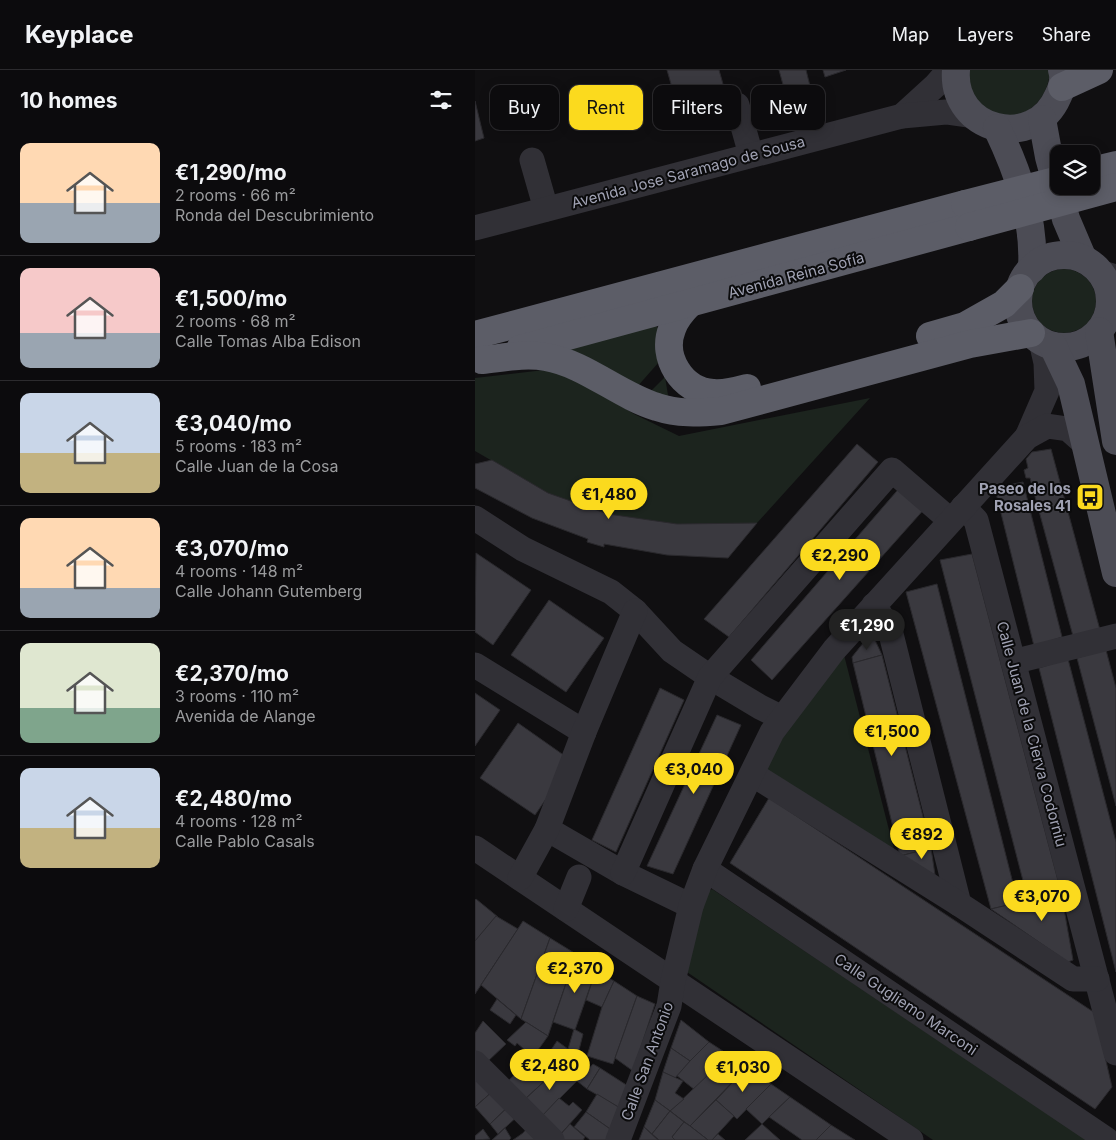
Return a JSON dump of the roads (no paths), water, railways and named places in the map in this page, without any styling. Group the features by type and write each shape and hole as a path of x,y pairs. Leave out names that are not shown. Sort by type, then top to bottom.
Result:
{"highway":[{"path":"1062,78 1099,70"},
{"path":"1100,169 1116,165"},
{"name":"Avenida Reina Sofía","path":"477,352 689,304 967,216 1050,184"},
{"name":"Avenida Reina Sofía","path":"477,352 967,216 1116,187"},
{"path":"689,304 677,316 671,330 668,344 672,365 686,384 700,391 713,394 734,392 965,326 1004,304 1026,278"},
{"path":"477,352 546,357 567,363 656,407 685,414 721,411 970,344 1042,340"}],"main road":[{"path":"956,70 957,91 966,108 986,122 1010,129 1024,128 1042,119 1054,105 1062,78"},
{"path":"1042,119 1049,157 1066,220 1099,269 1109,291 1108,317 1116,441"},
{"path":"986,122 1015,165 1031,228 1026,278 1018,302 1020,314 1024,324 1042,340 1071,384 1116,573"},
{"path":"1026,278 1043,260 1055,256 1068,256 1099,269"},
{"path":"1042,340 1065,347 1080,345 1091,338 1108,317"}],"street":[{"name":"Avenida Jose Saramago de Sousa","path":"902,116 936,85 949,70"},
{"name":"Avenida Jose Saramago de Sousa","path":"475,228 902,116 946,112 986,122"},
{"path":"741,119 751,155"},
{"path":"532,160 546,209"},
{"path":"1027,438 1047,391 1046,362 1042,340"},
{"path":"1027,438 1047,426 1068,429 1086,446"},
{"name":"Calle San Antonio","path":"618,1140 669,1006 691,906 705,869 772,732 834,650 1027,438"},
{"name":"Calle Juan de la Cierva Codorniu","path":"710,677 892,470 957,514 976,520 1116,1053"},
{"path":"475,518 523,548 611,592 635,611 673,651 710,677 782,718"},
{"path":"875,605 891,630 959,904"},
{"path":"520,878 547,829 584,732 635,611"},
{"path":"1013,662 1116,636"},
{"path":"475,665 584,732"},
{"path":"623,873 710,677"},
{"path":"752,774 959,904 1073,979 1097,979"},
{"path":"547,829 623,873 691,906"},
{"path":"475,848 911,1140"},
{"name":"Calle Gugliemo Marconi","path":"705,869 1110,1134"},
{"path":"566,909 579,877"},
{"path":"475,1063 552,1140"}],"place":[{"name":"Paseo de los Rosales 41","path":"1090,497"}]}
